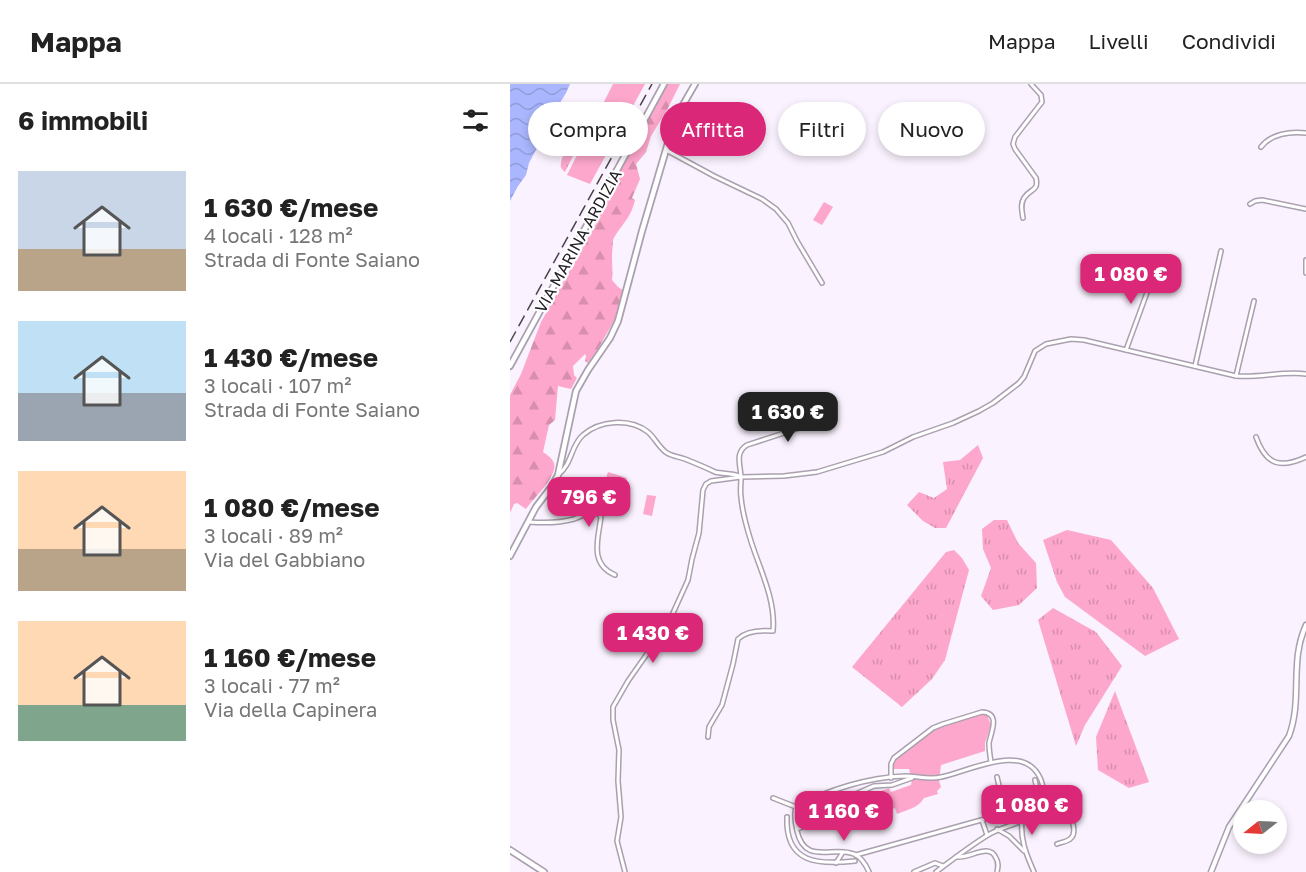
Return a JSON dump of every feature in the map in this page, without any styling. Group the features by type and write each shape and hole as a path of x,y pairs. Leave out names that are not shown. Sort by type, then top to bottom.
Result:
{"main road":[{"name":"VIA MARINA ARDIZIA","path":"510,366 664,84"},
{"path":"685,102 695,84"},
{"path":"510,556 528,522 558,475 576,391 610,338 618,321 664,156"},
{"path":"510,850 544,872"}],"street":[{"path":"1023,218 1022,202 1035,188 1037,182 1013,144 1015,137 1042,102 1041,95 1031,84"},
{"path":"1261,147 1267,139 1275,136 1295,132 1306,133"},
{"path":"677,156 762,199 776,209 788,223 822,283"},
{"path":"1250,204 1262,200 1306,209"},
{"path":"1195,366 1221,251"},
{"path":"1306,260 1306,273"},
{"path":"1126,350 1156,268"},
{"path":"1236,376 1254,301"},
{"path":"625,872 617,841 621,817 618,791 619,750 612,720 614,707 628,681 668,624 688,580 699,533 706,484 711,481 741,477 784,476 817,472 883,452 913,437 980,411 1024,378 1035,351 1046,344 1071,339 1084,340 1236,376 1306,374"},
{"path":"708,737 709,727 722,705 738,639 747,633 773,631 773,610 750,538 742,504 739,452 747,445 821,421 829,412"},
{"path":"558,475 567,466 580,437 590,429 605,424 622,423 645,430 668,454 715,472 735,474 741,477"},
{"path":"1256,437 1263,454 1279,464 1306,457"},
{"path":"528,522 565,521 588,513 600,514 598,556 603,568 615,574"},
{"path":"1211,872 1229,827 1289,736 1294,724 1298,647 1306,625"},
{"path":"891,778 891,764 894,758 933,728 982,712 990,715 994,723 989,746 991,762"},
{"path":"869,872 854,854 843,852 825,854 813,851 803,844 797,829 794,813 796,807 829,791 891,778 943,777 991,762 1010,760 1019,761 1035,771 1040,778 1042,794 1036,810 1030,816"},
{"path":"797,829 829,817 844,799 874,786 892,785 914,777"},
{"path":"997,777 1006,815"},
{"path":"856,855 982,819 1026,810 1036,800 1035,780"},
{"path":"773,798 796,807"},
{"path":"797,829 801,814 812,799"},
{"path":"936,872 997,829 1030,816 1063,810 1069,815 1074,835 1057,844"},
{"path":"787,817 787,831 792,844 809,860 836,863 855,861"},
{"path":"982,819 987,835"},
{"path":"1022,820 1021,831 1026,854 1034,872"},
{"path":"997,829 1009,836 1026,854"},
{"path":"956,857 990,851 997,859 998,872"},
{"path":"836,863 843,852"},
{"path":"914,872 935,863 943,866"}],"green space":[{"path":"613,84 645,84 635,102 604,102"},
{"path":"668,84 680,84 671,102 660,102 660,121 648,146 648,120"},
{"path":"564,156 573,156 565,172 561,168"},
{"path":"577,156 605,156 590,184 567,175"},
{"path":"628,156 643,156 636,164 640,179 632,198 635,200 630,215 613,240 612,280 624,291 615,319 588,363 585,361 585,354 573,366 574,375 577,378 571,389 558,386 555,420 549,425 543,452 554,463 552,474 526,509 517,503 514,504 510,513 510,395 521,374 541,322 597,222 596,215"},
{"path":"824,202 833,207 822,225 813,220"},
{"path":"978,445 983,458 946,528 935,528 923,521 907,505 919,492 934,498 947,489 943,462 960,460"},
{"path":"608,472 627,478 624,487 605,481"},
{"path":"647,495 656,496 652,516 643,514"},
{"path":"994,520 1007,520 1018,543 1036,563 1037,588 1019,605 993,610 981,596 991,568 983,549 982,529"},
{"path":"1067,530 1111,540 1153,588 1179,639 1145,656 1065,597 1057,582 1043,540"},
{"path":"954,550 969,570 945,660 932,679 902,707 852,667 946,552"},
{"path":"1053,608 1096,632 1122,666 1085,725 1076,746 1038,620"},
{"path":"1115,691 1149,782 1129,788 1098,770 1096,737"},
{"path":"982,714 987,715 991,725 985,751 941,765 939,781 941,787 937,791 938,794 924,798 915,806 897,814 895,808 844,824 838,808 841,804 853,798 889,788 891,792 911,785 909,769 892,767 894,760 903,752 933,730"}],"water":[{"path":"510,84 570,84 560,102 528,102 528,156 533,156 526,175 510,201"}],"railway":[{"path":"510,342 652,84"}]}
